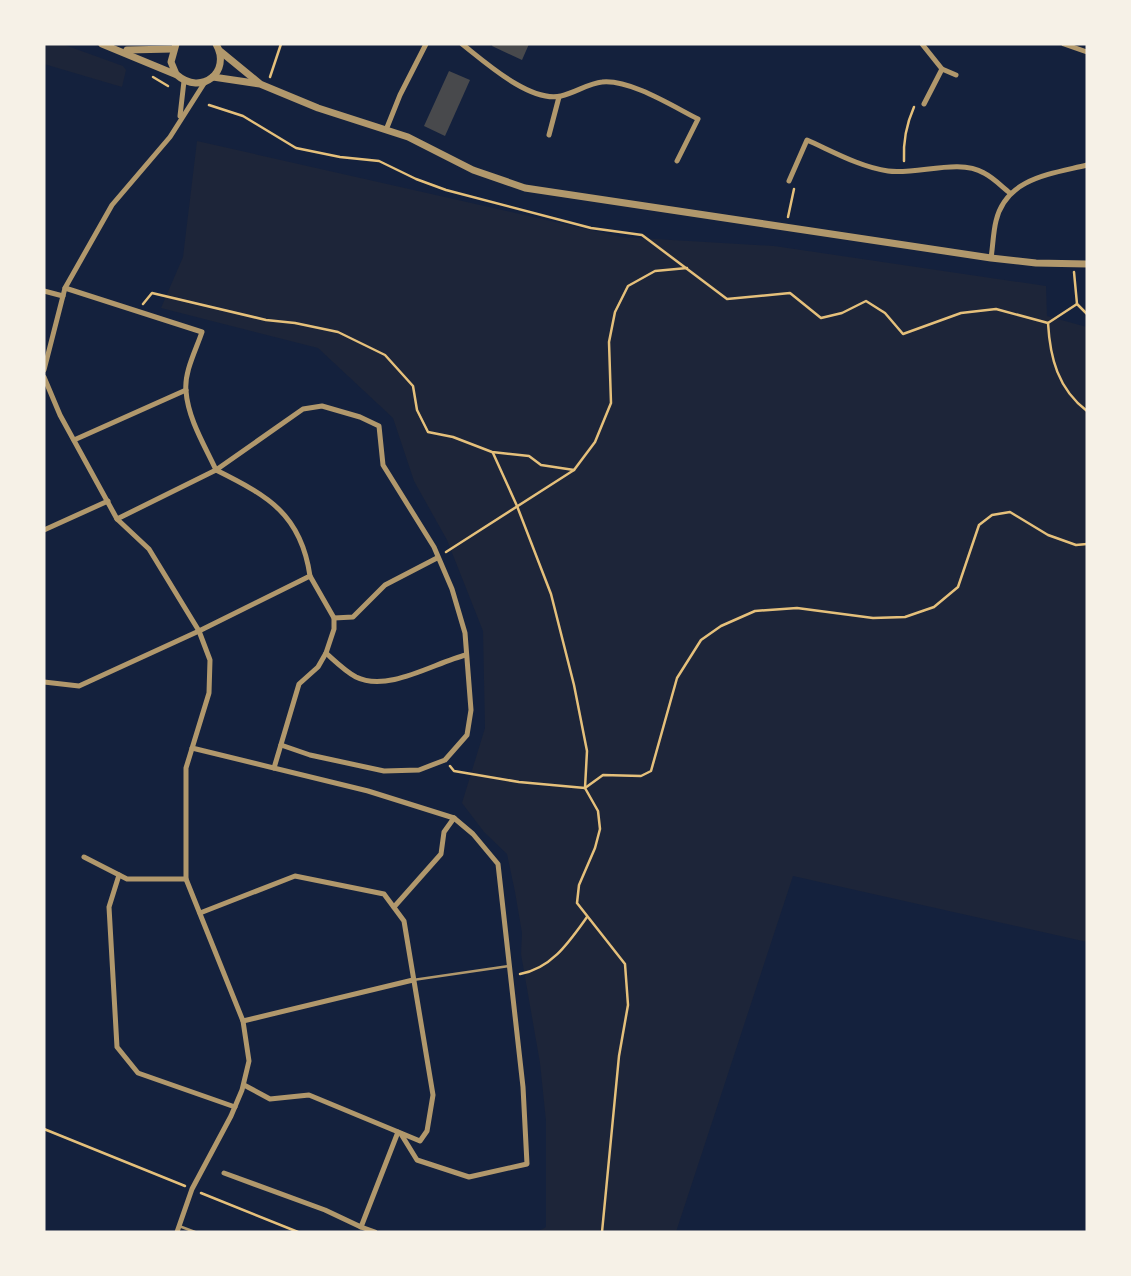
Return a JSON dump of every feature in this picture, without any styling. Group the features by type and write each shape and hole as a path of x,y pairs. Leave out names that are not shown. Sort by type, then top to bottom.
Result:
{"street":[{"path":"102,44 191,83 209,79 263,85 318,108 408,137 495,180 525,188 991,258 1087,264"},
{"path":"386,130 426,44"},
{"path":"462,44 514,82 542,95 559,96 603,82 638,88 698,119 677,161"},
{"path":"922,44 942,69 956,75"},
{"path":"1064,44 1087,52"},
{"path":"122,51 174,46 171,62 177,75"},
{"path":"218,48 263,85"},
{"path":"44,370 65,288 112,205 170,137 220,65 218,48"},
{"path":"923,104 942,69"},
{"path":"180,119 184,81"},
{"path":"549,135 559,96"},
{"path":"789,181 807,141 874,168 905,172 953,167 974,169 983,172 1010,193"},
{"path":"991,258 996,221 1001,206 1010,193 1021,184 1087,165"},
{"path":"65,288 202,332 191,363 186,390 193,421 216,470 260,492 288,517 307,554 310,576 334,618 334,629 318,667 299,684 274,768"},
{"path":"44,291 63,296"},
{"path":"44,377 74,440 117,519 149,549 199,631 210,660 209,692 186,768 186,879 243,1021 249,1061 244,1085 232,1116 192,1189 178,1229"},
{"path":"74,440 186,390"},
{"path":"117,519 216,470 303,409 322,406 360,417 379,426 383,465 433,547 455,600 465,634 471,710 467,736 445,760 419,770 384,771 310,755 281,745"},
{"path":"44,530 108,502"},
{"path":"334,618 353,617 385,585 437,558"},
{"path":"44,682 79,686 310,576"},
{"path":"326,653 359,679 386,681 416,674 447,659 466,654"},
{"path":"192,748 368,791 454,818 473,834 498,864 523,1087 527,1164 469,1177 417,1160 400,1133"},
{"path":"394,908 441,854 444,832 454,818"},
{"path":"84,857 127,879 186,879"},
{"path":"119,875 109,907 117,1047 138,1073 234,1107"},
{"path":"200,913 295,876 384,894 404,921 433,1095 427,1131 420,1141 309,1095 270,1099 244,1085"},
{"path":"243,1021 413,980"},
{"path":"360,1227 400,1133"},
{"path":"224,1173 375,1232"}],"lane":[{"path":"413,980 509,966"},
{"path":"178,1229 195,1232"}],"path":[{"path":"263,85 281,44"},
{"path":"905,172 904,149 908,121 915,104 923,104"},
{"path":"208,105 243,117 296,148 379,161 446,190 591,228 642,235 727,299 790,293 821,318 842,313 866,301 885,313 902,334 961,313 996,309 1048,323 1077,304"},
{"path":"786,227 794,187 789,181"},
{"path":"1074,265 1077,304 1087,314"},
{"path":"437,558 574,470 595,442 611,403 608,342 615,312 628,286 655,271 687,268"},
{"path":"143,305 152,293 266,320 338,332 385,355 413,386 417,410 428,432 492,452 529,456 541,465 574,470"},
{"path":"1048,323 1049,348 1056,374 1078,404 1087,411"},
{"path":"492,452 517,506 551,594 574,684 587,751 585,788 597,811 600,829 579,885 577,903 625,964 628,1005 619,1056 602,1232"},
{"path":"445,760 454,771 519,782 585,788 603,775 641,776 651,771 677,678 701,640 721,626 755,611 797,607 873,618 905,617 934,607 958,587 979,525 992,515 1010,512 1048,535 1076,545 1087,544"},
{"path":"510,976 535,971 562,951 587,917"},
{"path":"44,1129 298,1232"}],"shaded area":[{"path":"44,44 62,44 123,66 126,70 122,87 44,64"},
{"path":"197,141 622,237 774,246 1046,286 1047,316 1087,327 1087,942 793,876 676,1232 537,1232 546,1227 546,1121 540,1063 521,954 522,933 515,892 507,854 484,832 462,803 485,728 483,631 447,540 414,481 393,418 318,348 161,308 183,257"}],"building":[{"path":"529,44 522,60 492,46"},
{"path":"449,71 470,80 445,136 424,126"}]}
